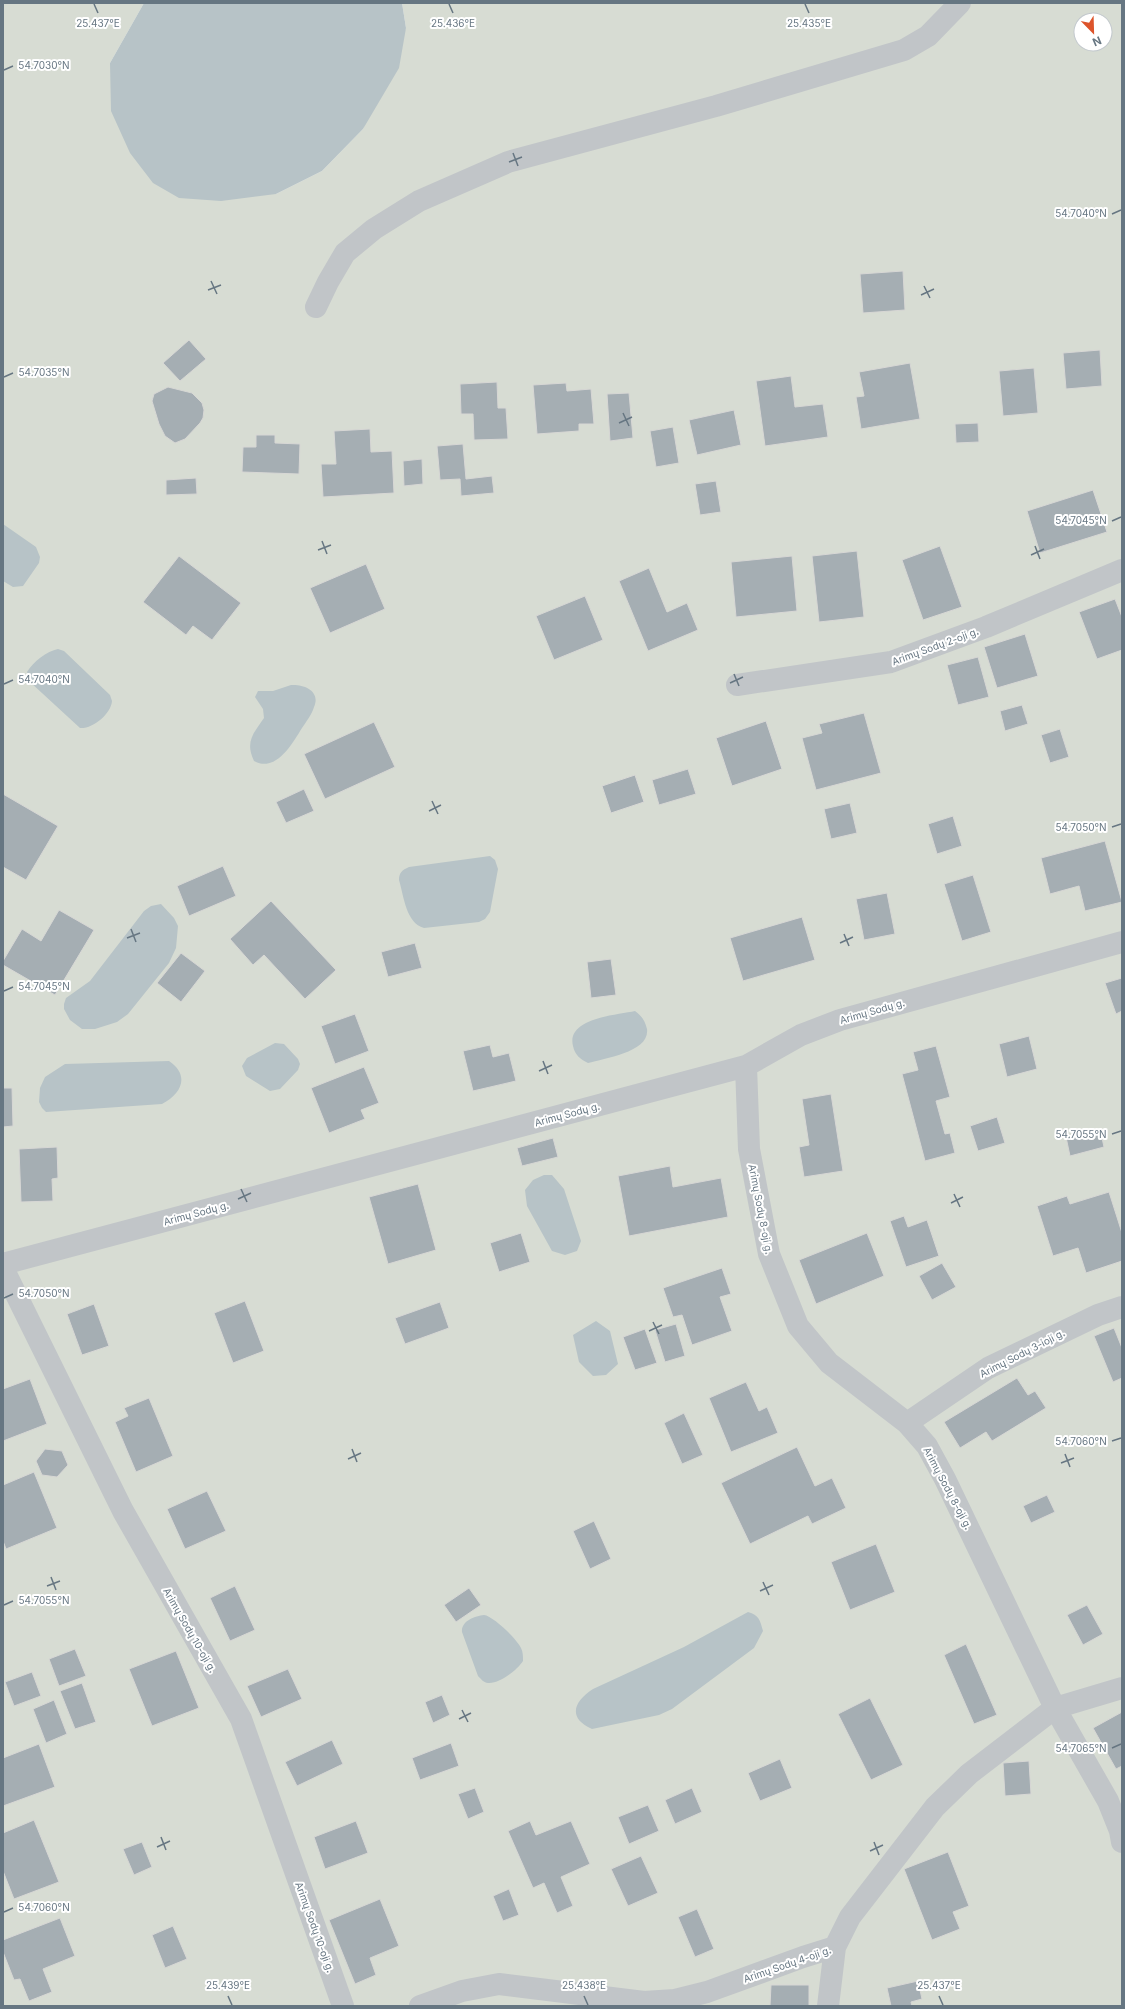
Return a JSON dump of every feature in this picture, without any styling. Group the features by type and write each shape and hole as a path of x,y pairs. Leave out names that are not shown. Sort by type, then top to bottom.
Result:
{"street":[{"path":"316,307 328,282 345,253 374,229 419,200 508,162 716,106 904,50 928,36 960,3"},
{"name":"Arimų Sodų 2-oji g.","path":"737,685 891,662 986,627 1122,570"},
{"name":"Arimų Sodų g.","path":"3,1264 746,1066 801,1035 840,1020 1122,942"},
{"name":"Arimų Sodų 8-oji g.","path":"746,1066 749,1149 769,1254 798,1326 829,1363 907,1423 927,1446 945,1479 1056,1708 1108,1802 1120,1831 1122,1842"},
{"name":"Arimų Sodų 10-oji g.","path":"3,1268 123,1511 241,1719 343,2006"},
{"name":"Arimų Sodų 3-ioji g.","path":"907,1423 988,1368 1098,1314 1122,1307"},
{"name":"Arimų Sodų 4-oji g.","path":"420,2006 462,1991 499,1984 644,2002 675,2000 707,1992 835,1947 850,1917 935,1807 969,1774 1056,1708 1122,1688"},
{"path":"828,2006 835,1947"}],"shaded area":[{"path":"3,3 144,3 110,63 276,194 322,171 363,129 406,28 402,3 1122,3 1122,2006 3,2006"},
{"path":"144,3 402,3 406,28 399,68 363,129 322,171 276,194 221,201 179,198 153,183 130,153 111,111 110,63"},
{"path":"3,524 36,547 40,557 39,563 23,586 13,587 3,581"},
{"path":"58,649 64,651 110,695 112,701 111,706 105,716 96,723 85,728 80,728 30,682 27,672 30,668 45,655"},
{"path":"291,685 306,687 313,693 316,701 312,712 293,742 282,755 269,763 262,764 254,761 251,754 250,743 264,718 263,709 255,697 258,691 273,691"},
{"path":"490,856 495,860 498,869 490,912 485,919 479,922 424,928 413,921 404,901 399,880 400,874 403,871 409,867"},
{"path":"161,904 174,918 178,926 176,948 169,963 128,1014 117,1022 95,1029 82,1029 70,1020 64,1009 66,998 90,981 144,911 151,906"},
{"path":"635,1011 643,1019 647,1029 646,1037 634,1049 625,1053 588,1063 580,1058 573,1046 573,1037 577,1029 585,1024 606,1016"},
{"path":"275,1043 284,1044 298,1059 300,1064 298,1070 280,1089 270,1091 246,1076 242,1066 247,1058"},
{"path":"169,1061 176,1066 180,1072 181,1084 179,1090 169,1100 162,1104 46,1112 39,1102 40,1088 45,1077 65,1064"},
{"path":"544,1175 552,1175 564,1189 581,1241 577,1251 565,1255 552,1251 527,1206 525,1190 533,1180"},
{"path":"596,1321 610,1331 618,1364 606,1375 593,1376 579,1362 573,1335"},
{"path":"748,1612 758,1618 763,1631 754,1648 672,1709 659,1715 592,1729 584,1725 579,1720 576,1715 578,1704 586,1694 593,1689 684,1647"},
{"path":"484,1615 493,1619 510,1634 519,1644 523,1654 523,1661 517,1668 508,1676 493,1683 485,1682 478,1676 462,1632 462,1628 466,1622"}],"building":[{"path":"903,271 905,310 863,313 860,274"},
{"path":"189,340 206,359 180,381 163,363"},
{"path":"1100,350 1102,386 1066,389 1063,353"},
{"path":"910,363 920,419 861,429 856,397 864,396 859,372"},
{"path":"1034,368 1038,413 1003,416 999,371"},
{"path":"791,376 795,407 823,404 828,437 765,446 756,381"},
{"path":"497,382 498,408 506,408 508,439 474,440 473,414 461,414 460,384"},
{"path":"566,383 567,391 591,389 594,424 579,424 579,431 537,434 533,385"},
{"path":"168,387 192,393 202,403 204,410 203,418 200,423 185,439 175,443 165,436 159,424 152,401 154,394"},
{"path":"629,393 633,438 610,441 607,394"},
{"path":"734,410 741,445 697,455 689,420"},
{"path":"978,423 979,442 956,443 955,424"},
{"path":"673,427 679,463 656,467 650,431"},
{"path":"370,429 371,452 392,451 394,493 323,497 321,464 336,464 334,431"},
{"path":"256,435 275,435 275,443 300,444 299,474 242,472 243,447 256,447"},
{"path":"463,444 466,479 492,476 494,493 461,496 460,479 440,480 437,446"},
{"path":"422,459 423,484 404,486 403,461"},
{"path":"196,478 197,494 166,495 166,480"},
{"path":"716,481 721,512 700,515 695,484"},
{"path":"1093,490 1107,532 1040,553 1027,511"},
{"path":"940,546 962,607 923,620 902,560"},
{"path":"857,551 864,617 819,622 812,556"},
{"path":"179,556 241,603 212,640 193,626 186,635 143,602"},
{"path":"792,556 797,611 736,617 731,562"},
{"path":"366,564 385,609 330,633 310,588"},
{"path":"649,568 667,612 687,603 698,630 648,651 619,581"},
{"path":"585,596 603,640 554,660 536,616"},
{"path":"1115,599 1122,617 1122,650 1097,659 1079,612"},
{"path":"1025,634 1038,676 997,688 984,647"},
{"path":"978,657 989,697 958,705 947,665"},
{"path":"1022,705 1028,724 1005,731 1000,711"},
{"path":"864,713 881,773 816,790 802,738 822,733 819,724"},
{"path":"766,721 782,769 732,786 716,738"},
{"path":"374,722 395,767 325,799 304,754"},
{"path":"1060,729 1069,757 1050,763 1041,735"},
{"path":"688,769 696,794 659,805 652,780"},
{"path":"635,775 644,802 611,813 602,786"},
{"path":"304,789 314,811 286,823 276,802"},
{"path":"3,794 58,826 26,880 3,867"},
{"path":"850,803 857,833 831,839 824,809"},
{"path":"953,816 962,846 937,854 928,824"},
{"path":"1105,841 1122,902 1085,911 1079,886 1050,894 1041,858"},
{"path":"223,866 236,896 189,916 177,886"},
{"path":"973,875 991,932 962,941 944,884"},
{"path":"887,893 895,934 864,940 856,899"},
{"path":"271,901 336,970 305,999 264,955 253,965 230,939"},
{"path":"59,910 94,930 55,995 3,965 3,961 22,929 41,941"},
{"path":"802,917 815,960 743,981 730,938"},
{"path":"415,943 422,968 388,977 381,952"},
{"path":"181,953 205,971 181,1002 157,983"},
{"path":"611,959 616,995 591,998 587,962"},
{"path":"1122,978 1122,1011 1116,1014 1105,983"},
{"path":"355,1014 369,1051 335,1064 321,1026"},
{"path":"1029,1036 1037,1069 1007,1077 999,1044"},
{"path":"490,1045 493,1057 509,1053 516,1081 473,1091 463,1051"},
{"path":"936,1046 950,1097 936,1101 945,1134 950,1133 955,1153 925,1161 902,1074 918,1070 913,1052"},
{"path":"364,1067 379,1103 361,1110 365,1119 329,1133 311,1088"},
{"path":"3,1088 12,1088 13,1126 3,1127"},
{"path":"831,1094 843,1171 804,1177 799,1147 809,1145 802,1099"},
{"path":"997,1117 1005,1143 978,1151 970,1126"},
{"path":"1100,1129 1104,1147 1070,1156 1066,1137"},
{"path":"553,1138 558,1157 522,1166 517,1148"},
{"path":"57,1147 58,1178 52,1179 53,1201 21,1202 19,1149"},
{"path":"670,1166 673,1187 721,1178 728,1217 629,1236 618,1176"},
{"path":"418,1184 436,1250 388,1264 369,1197"},
{"path":"1109,1192 1122,1233 1122,1261 1086,1273 1078,1248 1053,1256 1037,1206 1067,1196 1070,1204"},
{"path":"904,1216 908,1227 927,1220 939,1256 906,1267 890,1221"},
{"path":"521,1233 530,1262 499,1272 490,1243"},
{"path":"867,1233 884,1276 816,1304 799,1260"},
{"path":"942,1263 956,1287 932,1300 919,1276"},
{"path":"722,1268 731,1294 720,1297 732,1331 692,1345 682,1315 673,1317 663,1288"},
{"path":"245,1301 264,1351 233,1363 214,1313"},
{"path":"440,1302 449,1328 405,1344 395,1318"},
{"path":"94,1304 109,1346 82,1355 67,1314"},
{"path":"676,1324 685,1356 665,1362 655,1330"},
{"path":"1114,1328 1122,1348 1122,1378 1113,1382 1094,1336"},
{"path":"645,1329 657,1363 635,1370 623,1337"},
{"path":"1017,1378 1028,1395 1035,1391 1046,1408 992,1441 986,1432 960,1448 944,1422"},
{"path":"30,1379 47,1424 3,1441 3,1389"},
{"path":"746,1382 759,1411 767,1407 778,1433 731,1452 709,1398"},
{"path":"149,1398 173,1456 136,1472 115,1422 128,1416 124,1408"},
{"path":"684,1413 703,1455 682,1464 664,1423"},
{"path":"797,1447 815,1486 832,1478 846,1508 812,1524 808,1516 750,1544 721,1483"},
{"path":"45,1449 62,1451 68,1465 57,1477 42,1475 36,1461"},
{"path":"34,1472 57,1528 6,1549 3,1541 3,1485"},
{"path":"207,1491 226,1531 185,1549 167,1509"},
{"path":"1047,1495 1055,1512 1031,1523 1023,1506"},
{"path":"594,1521 611,1559 590,1569 573,1531"},
{"path":"876,1544 895,1592 850,1610 831,1562"},
{"path":"235,1586 255,1630 230,1641 210,1598"},
{"path":"469,1588 481,1605 456,1622 444,1605"},
{"path":"1087,1605 1103,1634 1083,1645 1067,1615"},
{"path":"966,1644 997,1715 974,1724 944,1655"},
{"path":"75,1649 86,1676 59,1686 49,1659"},
{"path":"176,1651 199,1708 152,1726 129,1669"},
{"path":"288,1669 302,1699 261,1717 247,1686"},
{"path":"32,1672 41,1696 14,1706 5,1682"},
{"path":"82,1683 96,1722 75,1729 60,1691"},
{"path":"442,1695 450,1715 433,1723 425,1702"},
{"path":"870,1698 903,1765 871,1780 838,1714"},
{"path":"54,1700 67,1734 46,1743 33,1709"},
{"path":"1122,1712 1122,1766 1116,1769 1093,1728"},
{"path":"332,1740 343,1764 297,1786 285,1762"},
{"path":"451,1743 459,1766 420,1780 412,1758"},
{"path":"39,1744 55,1787 3,1806 3,1758"},
{"path":"780,1759 792,1788 760,1801 748,1773"},
{"path":"1029,1761 1031,1794 1005,1796 1003,1763"},
{"path":"475,1788 484,1812 468,1819 458,1794"},
{"path":"692,1788 702,1812 675,1824 665,1800"},
{"path":"648,1805 659,1831 629,1844 618,1817"},
{"path":"34,1820 59,1882 14,1899 3,1871 3,1833"},
{"path":"356,1821 368,1853 325,1869 314,1837"},
{"path":"530,1821 536,1835 571,1821 590,1864 561,1877 573,1906 557,1913 544,1883 533,1888 508,1831"},
{"path":"142,1842 152,1867 134,1875 123,1849"},
{"path":"948,1852 969,1906 953,1912 960,1929 932,1940 904,1869"},
{"path":"641,1856 658,1893 628,1906 611,1869"},
{"path":"509,1889 519,1915 503,1921 493,1896"},
{"path":"380,1899 399,1946 370,1958 376,1975 355,1984 329,1920"},
{"path":"697,1909 714,1949 695,1957 678,1917"},
{"path":"60,1918 75,1956 43,1969 52,1992 29,2001 20,1979 14,1980 3,1952 3,1940"},
{"path":"173,1926 187,1959 165,1968 152,1935"},
{"path":"918,1981 922,1999 911,2002 912,2006 891,2006 887,1988"},
{"path":"771,1985 809,1985 809,2006 770,2006"}]}
